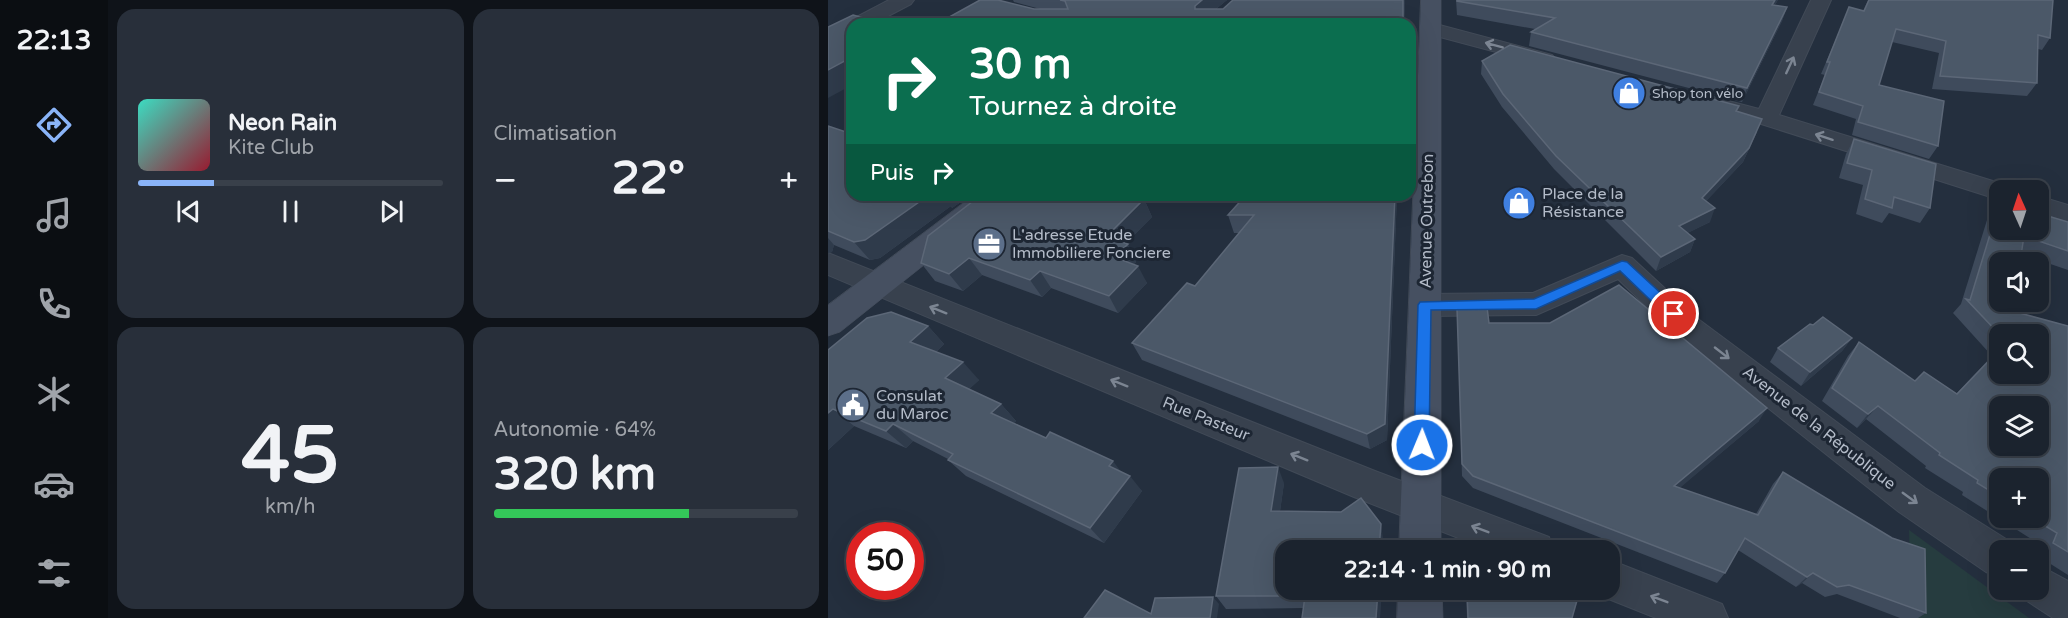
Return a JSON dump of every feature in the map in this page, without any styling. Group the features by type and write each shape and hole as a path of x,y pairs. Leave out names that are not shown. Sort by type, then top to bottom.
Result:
{"main road":[{"name":"Avenue Outrebon","path":"1420,540 1425,305 1419,112 1432,29 1431,0"},
{"path":"828,323 985,201"},
{"path":"1420,600 1420,618"}],"street":[{"path":"870,18 904,0"},
{"path":"1766,118 1821,0"},
{"path":"1432,29 1569,65"},
{"path":"1673,93 1766,118 1989,189"},
{"path":"2049,208 2068,214"},
{"name":"Rue Pasteur","path":"828,263 1420,506 1509,540"},
{"name":"Avenue de la République","path":"1425,305 1536,304 1622,265 1688,327 1902,492 1989,551"},
{"path":"1620,584 1708,618"},
{"path":"2049,592 2068,604"}],"green space":[{"path":"1909,530 1989,589 1989,600 2004,600 2029,618 1911,618"}],"building":[{"path":"980,0 998,0 1034,9 1068,9 1065,1 1060,0 1202,0 1195,6 1195,9 1223,9 1233,0 1403,0 1403,18 947,18"},
{"path":"1457,0 1775,0 1772,5 1787,7 1747,88 1531,32 1555,18"},
{"path":"1869,0 2053,0 2050,38 2038,35 2037,83 1940,76 1946,41 1896,29 1879,85 1944,101 1938,146 1858,122 1863,106 1819,92 1830,62 1827,62 1849,7 1864,11"},
{"path":"853,15 864,18 847,18"},
{"path":"846,18 846,60 828,70 828,27"},
{"path":"1510,45 1739,106 1736,111 1762,119 1749,148 1702,198 1715,208 1679,226 1695,239 1661,257 1556,156 1503,94 1482,61"},
{"path":"828,126 846,132 846,201 920,201 865,240 854,242 828,231"},
{"path":"1854,139 1936,164 1930,208 1894,197 1892,208 1865,199 1872,170 1847,163"},
{"path":"973,201 1142,201 1106,237 1128,244 1114,257 1138,266 1109,296 1040,271 1030,280 969,258 949,274 921,263 928,236"},
{"path":"1241,201 1395,201 1385,424 1367,434 1132,343 1187,283 1195,286 1254,215 1228,215"},
{"path":"2049,216 2068,222 2068,251 2036,240 2049,240"},
{"path":"1989,238 1989,240 2023,240 2022,252 1989,252 1989,312 2016,312 2068,326 2068,552 2053,543 2057,533 2049,528 2049,468 1989,468 1989,490 1977,483 1978,480 1939,455 1940,453 1878,406 1868,414 1832,388 1859,342 1915,381 1924,372 1957,394 1989,361 1989,384 2049,384 2049,324 1990,324 1966,299 1970,300"},
{"path":"1619,285 1767,408 1674,486 1758,515 1783,472 1892,538 1925,549 1926,613 1849,585 1837,587 1813,573 1807,577 1745,538 1725,573 1473,476 1462,464 1457,308 1487,307 1489,323 1550,323"},
{"path":"891,312 928,326 910,342 963,362 945,378 1001,404 991,413 1046,438 1050,432 1113,461 1109,466 1130,476 1090,528 948,460 953,454 893,424 886,431 833,409 828,413 828,350 867,318"},
{"path":"1823,317 1852,338 1810,372 1778,348"},
{"path":"1278,467 1271,511 1341,512 1361,498 1381,524 1380,540 1275,540 1275,596 1216,596 1239,468"},
{"path":"1105,590 1151,614 1155,598 1213,597 1210,618 1084,618"},
{"path":"1304,600 1377,600 1376,618 1302,618"},
{"path":"1467,600 1577,600 1572,618 1468,618"}],"place":[{"name":"Shop ton vélo","path":"1629,93"},
{"name":"Place de la Résistance","path":"1519,203"},
{"name":"L'adresse Etude Immobiliere Fonciere","path":"989,244"},
{"name":"Consulat du Maroc","path":"853,405"}],"route":[{"path":"1422,445 1425,305 1536,304 1622,265 1674,314"}]}
